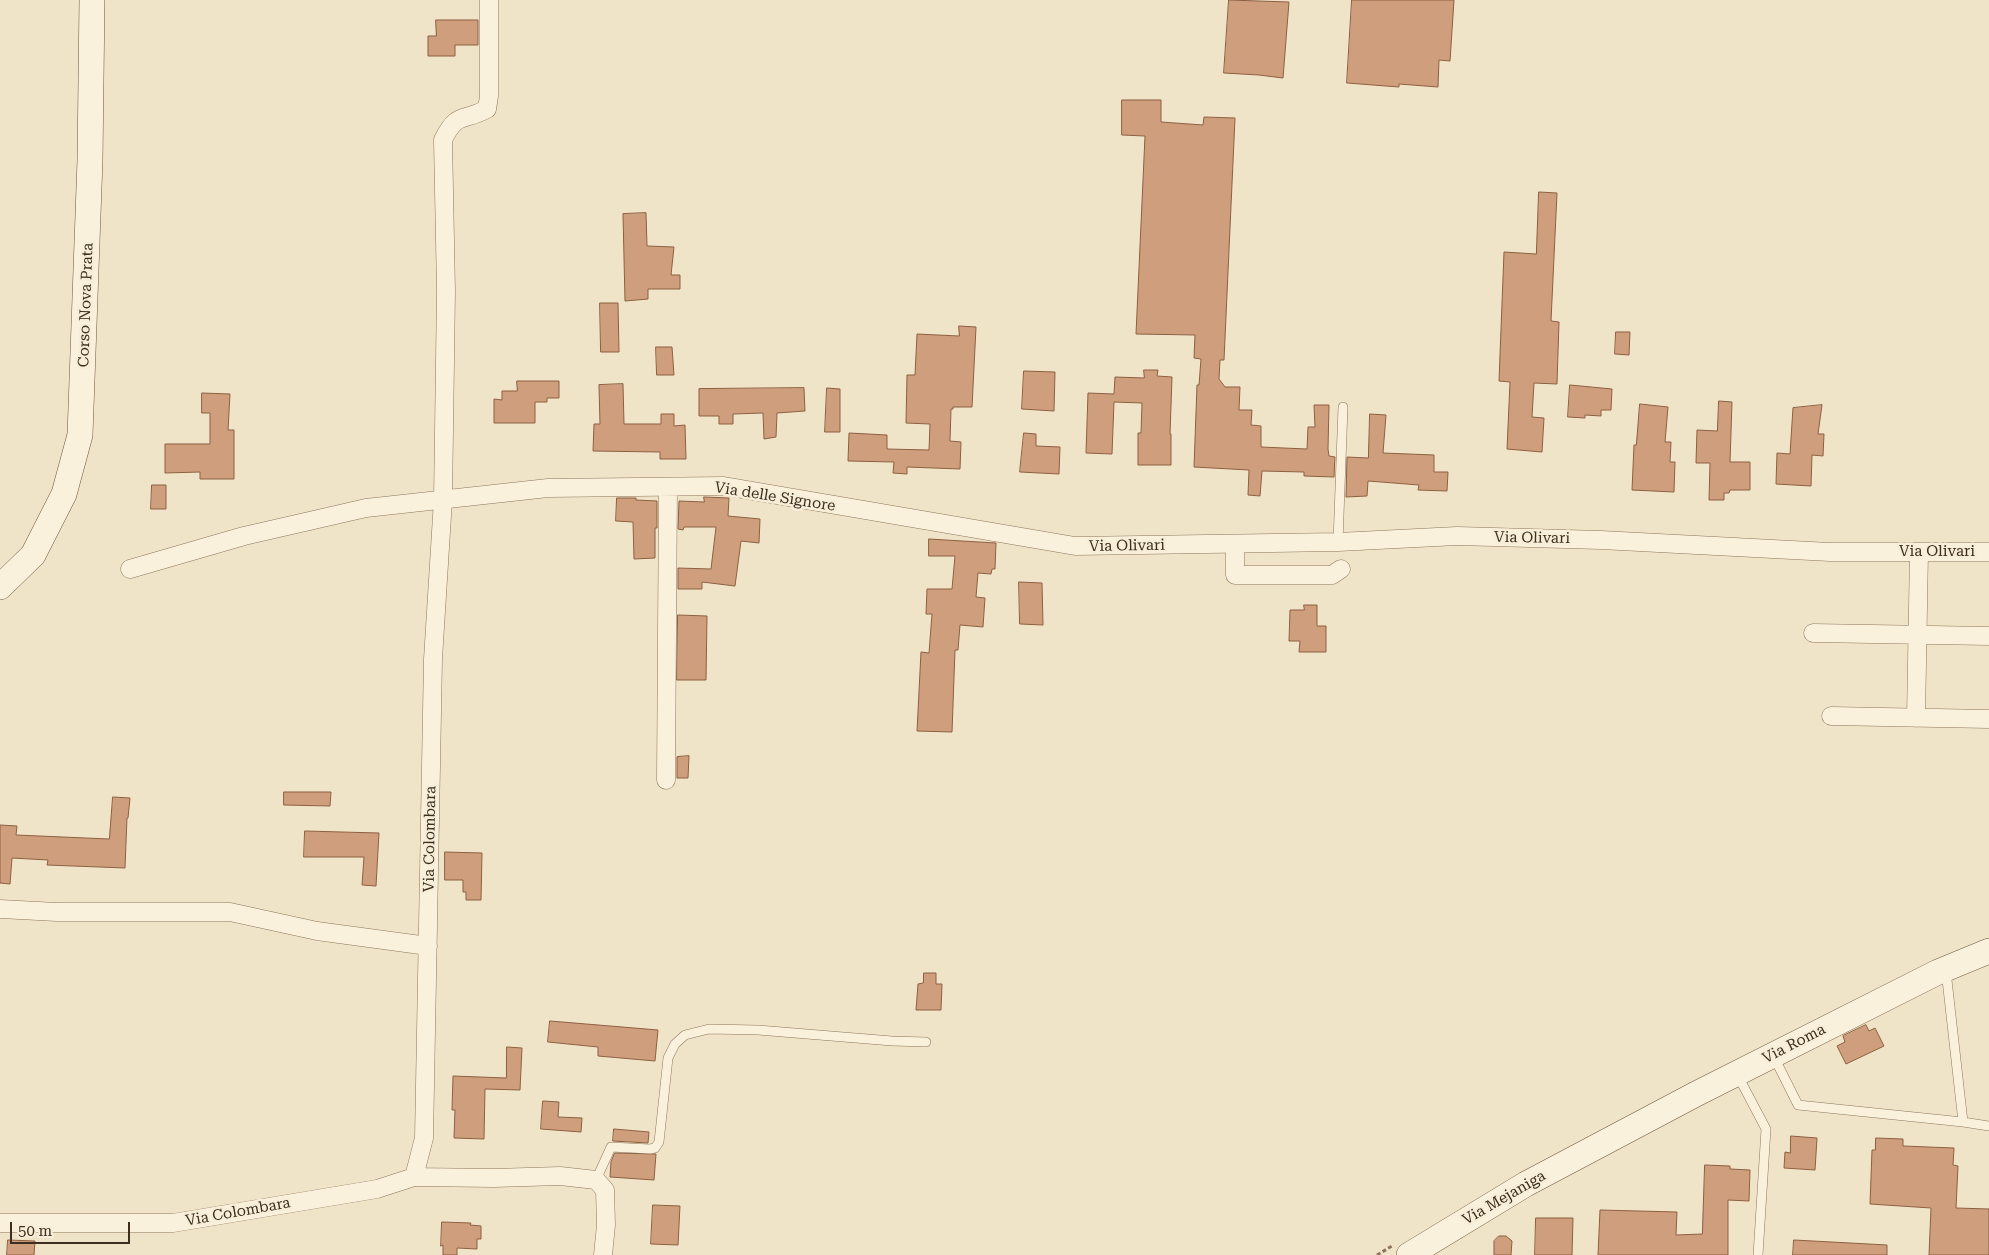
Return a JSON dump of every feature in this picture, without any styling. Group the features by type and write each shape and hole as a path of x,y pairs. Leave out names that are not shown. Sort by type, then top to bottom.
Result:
{"main road":[{"name":"Corso Nova Prata","path":"0,587 33,555 64,494 80,435 90,189 92,0"},
{"name":"Via Roma","path":"1602,1144 1773,1055 1946,969 1989,951"},
{"name":"Via Mejaniga","path":"1409,1255 1526,1184 1602,1144"}],"street":[{"name":"Via Colombara","path":"414,1177 424,1138 433,659 443,500 446,291 443,140 450,127 461,117 476,115 487,109 489,96 489,0"},
{"name":"Via delle Signore","path":"130,569 244,536 366,508 548,488 724,486 1075,546"},
{"path":"666,780 668,487"},
{"name":"Via Olivari","path":"1075,546 1338,542 1456,536 1601,540 1830,552 1989,552"},
{"path":"1235,544 1235,575 1332,575 1341,569"},
{"path":"1916,718 1919,552"},
{"path":"1813,633 1989,636"},
{"path":"1831,716 1989,719"},
{"path":"0,909 56,912 230,912 317,930 428,946"},
{"name":"Via Colombara","path":"0,1223 173,1223 377,1189 414,1177 494,1178 560,1176 596,1180"},
{"path":"596,1180 605,1190 606,1225 603,1255"}],"lane":[{"path":"1338,542 1343,407"},
{"path":"1946,969 1963,1122"},
{"path":"596,1180 611,1147 650,1149 655,1148 659,1142 668,1058 675,1044 685,1035 709,1029 758,1030 892,1042 926,1042"},
{"path":"1773,1055 1798,1105 1989,1126"},
{"path":"1737,1073 1766,1129 1758,1255"}],"building":[{"path":"1229,0 1289,2 1283,78 1224,73"},
{"path":"1352,0 1454,0 1450,61 1439,60 1438,87 1399,84 1399,87 1347,83"},
{"path":"436,20 478,20 478,45 455,45 455,56 428,56 428,36 436,36"},
{"path":"1122,100 1161,100 1161,122 1203,125 1204,117 1235,118 1224,360 1220,360 1219,379 1225,387 1240,387 1239,410 1252,410 1251,425 1261,426 1261,447 1307,449 1308,427 1315,427 1314,405 1329,405 1328,449 1329,456 1335,457 1334,477 1304,476 1304,472 1262,471 1260,496 1248,495 1249,470 1194,467 1197,385 1199,385 1201,359 1194,358 1195,335 1136,334 1145,136 1122,135"},
{"path":"1539,192 1557,193 1551,321 1559,322 1557,384 1534,383 1532,417 1544,418 1542,452 1507,449 1510,382 1499,381 1504,252 1536,254"},
{"path":"646,213 647,246 674,247 671,275 680,275 680,289 648,289 648,299 625,301 623,214"},
{"path":"600,303 618,303 619,352 601,352"},
{"path":"959,326 976,327 972,407 953,407 951,409 950,441 961,442 960,469 907,467 907,474 893,473 894,462 848,461 849,433 887,435 887,449 929,450 930,424 906,423 907,375 915,375 917,334 959,336"},
{"path":"1616,332 1630,332 1629,355 1615,354"},
{"path":"656,347 672,347 674,375 657,375"},
{"path":"1144,370 1158,370 1157,376 1172,377 1171,465 1138,465 1138,433 1141,433 1142,403 1114,402 1112,454 1086,453 1088,393 1114,394 1115,377 1144,378"},
{"path":"1024,371 1055,372 1054,411 1022,409"},
{"path":"517,381 559,381 559,398 547,398 547,402 535,402 535,423 494,423 494,399 502,400 502,391 517,391"},
{"path":"623,384 624,424 661,424 661,414 674,414 674,426 685,425 686,459 660,459 660,452 593,451 594,424 600,424 599,385"},
{"path":"1570,385 1612,389 1611,410 1601,410 1601,416 1585,415 1585,418 1568,417"},
{"path":"804,388 805,411 777,413 776,437 764,439 763,413 733,414 733,424 719,424 719,416 699,416 699,389"},
{"path":"827,388 840,389 840,432 825,432"},
{"path":"202,393 230,394 228,430 234,430 234,479 200,479 200,472 165,473 165,444 210,444 210,413 202,413"},
{"path":"1719,401 1732,402 1730,462 1750,462 1750,490 1730,490 1729,493 1724,493 1724,500 1709,500 1710,463 1696,463 1697,430 1717,431"},
{"path":"1640,404 1668,407 1665,442 1671,442 1670,462 1675,462 1674,492 1632,490 1634,445 1636,445"},
{"path":"1822,405 1818,434 1824,434 1823,456 1812,455 1811,486 1776,484 1777,453 1790,454 1793,408"},
{"path":"1370,414 1386,415 1383,453 1434,455 1434,472 1448,472 1447,491 1418,490 1419,485 1368,481 1367,496 1346,497 1347,457 1368,458"},
{"path":"1024,433 1036,434 1036,446 1060,447 1059,474 1020,472"},
{"path":"152,485 166,485 166,509 151,509"},
{"path":"704,497 729,498 728,516 760,519 759,543 741,541 735,586 702,582 702,589 678,589 678,568 711,569 716,527 684,527 683,530 678,529 679,501 704,502"},
{"path":"617,498 657,501 655,558 634,559 633,522 616,521"},
{"path":"929,539 996,543 995,569 992,569 991,574 978,573 976,597 985,598 983,627 960,625 958,650 955,650 952,732 917,731 921,652 929,653 932,614 926,614 927,589 952,589 955,556 929,556"},
{"path":"1019,582 1042,583 1043,625 1020,624"},
{"path":"1304,605 1317,605 1317,626 1326,626 1326,652 1299,652 1300,641 1289,641 1290,610 1304,610"},
{"path":"678,615 707,616 706,680 677,680"},
{"path":"689,756 688,778 677,778 677,757"},
{"path":"284,792 331,792 330,806 284,805"},
{"path":"113,797 130,798 127,818 125,868 47,865 48,860 12,858 10,884 0,883 0,825 17,826 16,835 109,839"},
{"path":"305,831 379,833 376,886 362,885 364,857 304,857"},
{"path":"445,852 482,853 481,900 466,900 466,892 463,892 463,880 445,880"},
{"path":"924,973 936,973 936,984 942,984 941,1010 916,1010 918,984 923,983"},
{"path":"550,1021 658,1030 655,1061 598,1056 598,1047 548,1042"},
{"path":"1866,1025 1869,1031 1875,1028 1884,1046 1846,1064 1837,1046 1845,1042 1843,1036"},
{"path":"507,1047 522,1048 520,1090 485,1089 484,1139 454,1138 455,1110 452,1110 453,1076 506,1078"},
{"path":"543,1101 559,1102 558,1117 582,1118 581,1132 541,1129"},
{"path":"614,1129 649,1132 648,1143 613,1141"},
{"path":"1791,1136 1817,1138 1815,1170 1784,1168 1785,1152 1790,1153"},
{"path":"1876,1138 1903,1139 1903,1146 1954,1148 1953,1165 1958,1166 1956,1208 1989,1209 1989,1255 1929,1255 1931,1208 1870,1204 1872,1150 1875,1150"},
{"path":"615,1153 656,1154 654,1180 610,1177 611,1162"},
{"path":"1705,1165 1730,1166 1730,1169 1750,1170 1749,1201 1728,1200 1728,1255 1598,1255 1600,1210 1677,1212 1676,1235 1702,1234"},
{"path":"653,1205 680,1206 678,1245 651,1244"},
{"path":"1536,1218 1573,1218 1572,1255 1535,1255"},
{"path":"442,1222 471,1223 470,1225 481,1226 481,1239 477,1239 477,1249 457,1248 457,1255 443,1255 443,1245 441,1246"},
{"path":"1499,1236 1506,1236 1512,1241 1511,1255 1494,1255 1494,1241"},
{"path":"8,1240 35,1241 34,1255 7,1255"},
{"path":"1794,1240 1887,1245 1887,1255 1793,1255"}]}
